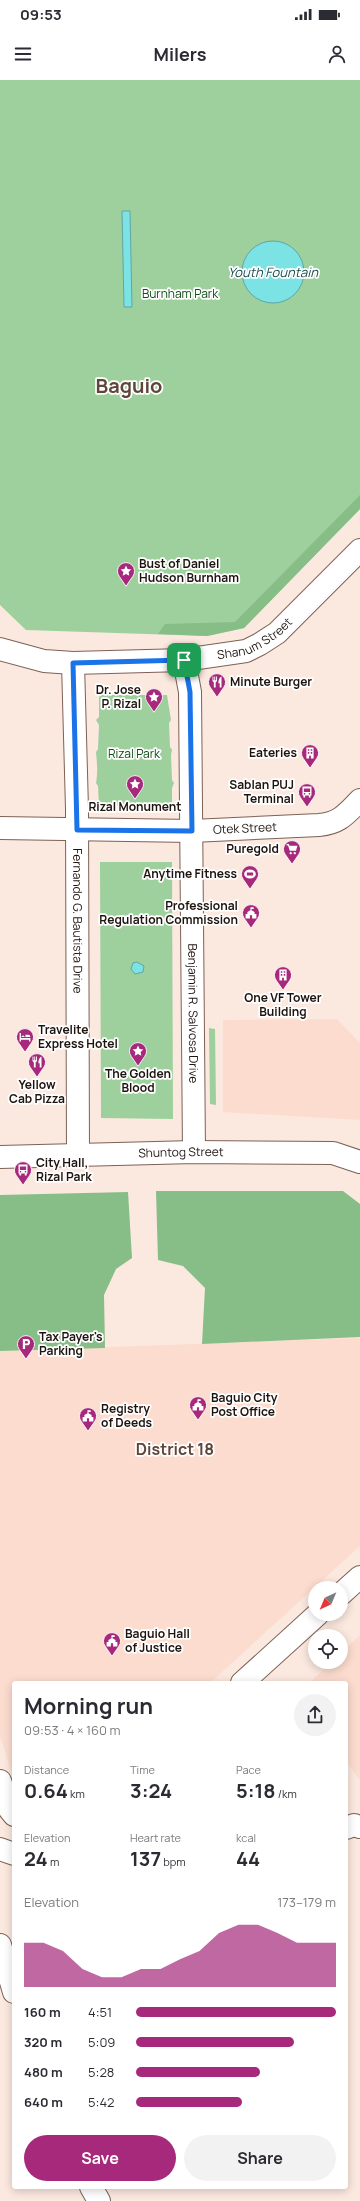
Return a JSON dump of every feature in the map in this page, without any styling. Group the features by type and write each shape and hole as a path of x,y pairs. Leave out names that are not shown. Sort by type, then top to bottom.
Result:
{"main road":[{"name":"Shanum Street","path":"0,649 44,661 73,663 184,660 242,652 260,644 277,633 356,562"},
{"name":"Benjamin R. Salvosa Drive","path":"184,660 190,692 194,1152"},
{"name":"Fernando G. Bautista Drive","path":"73,663 77,830 78,1156"},
{"name":"Otek Street","path":"0,828 192,831 333,823 343,817 360,800"},
{"name":"Shuntog Street","path":"0,1157 194,1152 333,1153 360,1162"},
{"path":"348,1588 360,1577"},
{"path":"244,1681 310,1621"},
{"path":"0,1781 12,1812"},
{"path":"348,1827 354,1825 360,1828"},
{"path":"0,1849 12,1853"},
{"path":"0,1945 12,1985"},
{"path":"92,2189 99,2201"}],"shaded area":[{"path":"337,1019 360,1043 360,1120 223,1112 223,1020"},
{"path":"360,1338 360,1546 322,1581 308,1581 308,1593 212,1681 12,1681 12,1774 0,1736 0,1351"},
{"path":"360,1635 360,1780 348,1765 348,1681 311,1681 324,1669 348,1669 348,1646"}],"green space":[{"name":"Burnham Park","path":"0,80 360,80 360,509 244,628 207,636 26,630 0,605"},
{"path":"360,495 360,509 244,628 207,636 158,634 165,624 235,622"},
{"name":"Rizal Park","path":"101,695 167,695 171,720 169,723 170,747 172,750 172,780 174,783 172,788 172,805 99,806 98,786 96,783 96,752 98,749 99,725 96,720 99,717 99,697"},
{"path":"100,862 172,862 173,1119 101,1118"},
{"path":"209,1028 215,1029 216,1105 210,1104"},
{"path":"156,1191 343,1191 360,1204 360,1337 202,1344 205,1288 183,1266 158,1260"},
{"path":"128,1192 132,1258 116,1269 104,1295 105,1348 0,1351 0,1195"}],"water":[{"path":"122,211 130,211 132,307 124,307"},
{"name":"Youth Fountain","path":"273,241 290,246 295,250 299,255 304,272 299,289 295,294 290,298 273,303 256,298 251,294 247,289 242,272 247,255 251,250 256,246"},
{"path":"137,962 144,966 143,972 135,974 131,969 133,963"}],"place":[{"name":"Bust of Daniel Hudson Burnham","path":"126,586"},
{"name":"Minute Burger","path":"217,697"},
{"name":"Dr. Jose P. Rizal","path":"154,712"},
{"name":"Eateries","path":"310,768"},
{"name":"Rizal Monument","path":"135,799"},
{"name":"Sablan PUJ Terminal","path":"307,807"},
{"name":"Puregold","path":"292,864"},
{"name":"Anytime Fitness","path":"250,889"},
{"name":"Professional Regulation Commission","path":"251,928"},
{"name":"One VF Tower Building","path":"283,990"},
{"name":"Travelite Express Hotel","path":"25,1052"},
{"name":"The Golden Blood","path":"138,1066"},
{"name":"Yellow Cab Pizza","path":"37,1077"},
{"name":"City Hall, Rizal Park","path":"23,1185"},
{"name":"Tax Payer's Parking","path":"26,1359"},
{"name":"Baguio City Post Office","path":"198,1420"},
{"name":"Registry of Deeds","path":"88,1431"},
{"name":"Baguio Hall of Justice","path":"112,1656"}],"district":[{"name":"Baguio","path":"129,386"},
{"name":"District 18","path":"175,1449"}],"route":[{"path":"184,660 190,692 192,831 77,830 73,663 184,660"}]}
